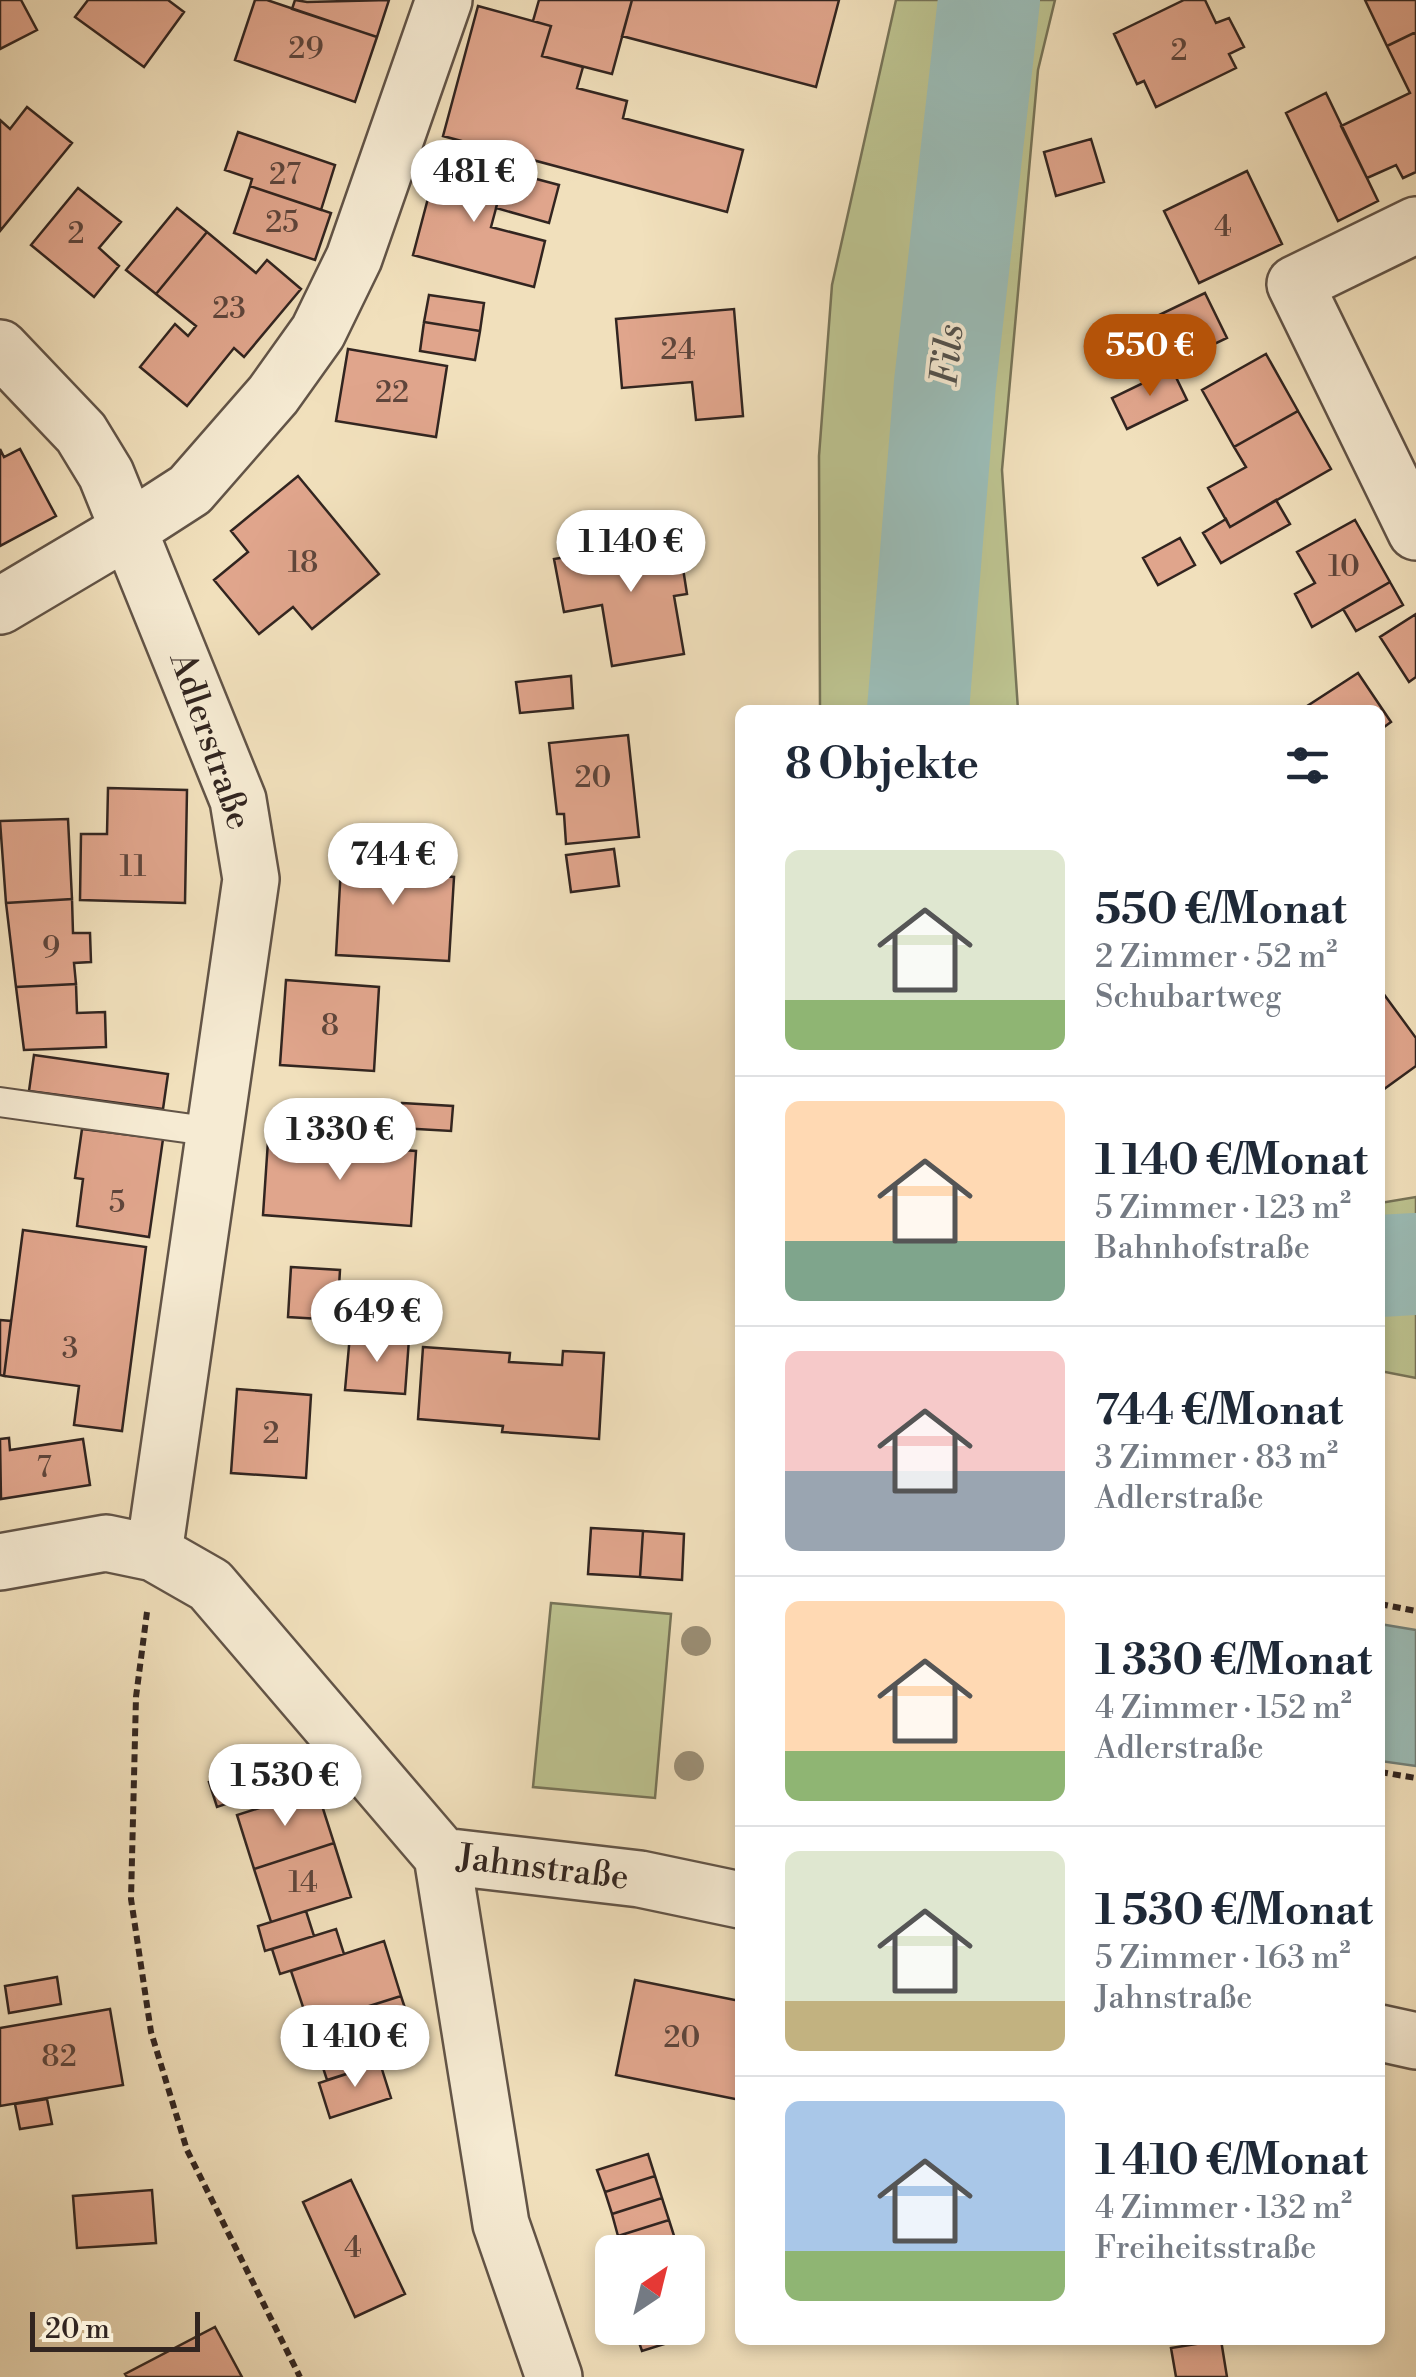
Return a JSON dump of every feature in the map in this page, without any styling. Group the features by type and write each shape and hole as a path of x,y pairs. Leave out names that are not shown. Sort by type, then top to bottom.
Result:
{"street":[{"path":"0,606 190,490 273,396 318,332 354,258 444,0"},
{"path":"1416,225 1295,284 1416,532"},
{"name":"Adlerstraße","path":"0,348 81,433 106,474 238,800 251,879 154,1553"},
{"name":"Jahnstraße","path":"0,1562 106,1543 154,1553 210,1585 442,1856 640,1880 735,1899"},
{"path":"442,1856 501,2224 554,2377"},
{"path":"1385,2034 1416,2041"}],"lane":[{"path":"0,1102 214,1132"}],"path":[{"path":"154,1553 136,1696 131,1898 151,2032 186,2150 300,2377"},
{"path":"1385,1605 1416,1611"},
{"path":"1385,1773 1416,1778"}],"green space":[{"path":"896,0 1055,0 1038,70 1002,470 1018,705 820,705 819,456 832,285"},
{"path":"1416,1197 1416,1378 1385,1372 1385,1202"},
{"path":"551,1603 671,1614 655,1798 533,1787"}],"water":[{"path":"1385,1625 1416,1630 1416,1766 1385,1762"}],"building":[{"path":"0,0 21,0 37,30 0,49"},
{"path":"88,0 168,0 184,12 144,67 75,17"},
{"path":"255,0 267,0 377,37 355,102 235,60"},
{"path":"295,0 389,0 377,37 292,9"},
{"path":"539,0 632,0 612,74 542,56 551,26 533,21"},
{"path":"632,0 839,0 816,87 622,36"},
{"path":"1184,0 1205,0 1216,23 1229,18 1244,47 1229,54 1236,68 1156,107 1144,81 1137,84 1114,34"},
{"path":"1365,0 1416,0 1416,32 1387,46"},
{"path":"478,6 551,26 542,56 583,67 577,88 627,101 623,118 743,150 727,212 443,136"},
{"path":"1416,32 1416,172 1403,178 1396,165 1367,178 1341,126 1410,93 1387,46"},
{"path":"1326,93 1378,201 1338,221 1286,113"},
{"path":"27,107 72,143 0,231 0,120 10,129"},
{"path":"238,132 335,165 321,210 250,186 252,179 225,170"},
{"path":"1091,139 1104,182 1056,196 1044,152"},
{"path":"440,153 506,171 491,227 545,241 534,287 413,255"},
{"path":"506,171 559,185 549,223 496,208"},
{"path":"1247,171 1282,244 1199,283 1164,211"},
{"path":"250,186 331,213 315,260 234,233"},
{"path":"78,188 121,222 99,248 119,266 94,297 31,245"},
{"path":"177,208 207,232 156,294 126,270"},
{"path":"207,232 256,273 267,260 301,289 244,357 234,348 187,406 140,367 175,324 188,336 196,326 156,294"},
{"path":"1205,293 1227,338 1160,370 1138,325"},
{"path":"429,295 484,303 480,331 424,322"},
{"path":"734,309 743,416 696,420 692,382 622,388 616,319"},
{"path":"424,322 480,331 475,360 420,351"},
{"path":"348,349 447,366 436,437 336,421"},
{"path":"1266,354 1298,411 1234,447 1202,390"},
{"path":"1172,369 1187,400 1127,429 1112,398"},
{"path":"1298,411 1331,469 1230,527 1208,488 1246,467 1234,447"},
{"path":"0,449 4,457 20,449 56,516 0,546"},
{"path":"298,476 379,574 312,629 293,607 259,634 214,580 248,552 231,531"},
{"path":"1276,500 1290,524 1221,563 1203,533 1226,519 1230,527"},
{"path":"1355,520 1390,582 1312,627 1295,594 1315,583 1297,552"},
{"path":"677,530 687,594 674,596 684,654 612,666 602,605 564,612 554,559 622,548 620,540"},
{"path":"1180,538 1195,565 1158,585 1143,558"},
{"path":"1390,582 1403,605 1356,631 1343,609"},
{"path":"1416,614 1416,677 1409,682 1380,637"},
{"path":"1358,673 1380,705 1309,705"},
{"path":"571,676 573,708 520,713 516,682"},
{"path":"628,735 639,837 566,844 564,814 557,814 549,743"},
{"path":"108,788 187,790 185,903 80,900 81,834 107,834"},
{"path":"68,819 72,899 6,903 0,821"},
{"path":"342,849 396,852 396,860 430,862 429,875 454,877 449,961 336,955"},
{"path":"614,849 619,886 571,892 566,855"},
{"path":"72,899 73,933 90,933 91,962 74,963 76,984 16,987 6,903"},
{"path":"286,980 379,987 374,1071 280,1065"},
{"path":"76,984 77,1013 105,1012 106,1047 24,1050 16,987"},
{"path":"1385,996 1416,1038 1416,1066 1385,1088"},
{"path":"34,1055 168,1074 163,1109 29,1091"},
{"path":"402,1103 453,1106 451,1131 400,1128"},
{"path":"82,1129 163,1139 149,1237 77,1226 83,1179 75,1178"},
{"path":"268,1141 416,1151 411,1226 263,1215"},
{"path":"23,1230 146,1247 122,1431 74,1425 79,1386 4,1376"},
{"path":"291,1267 340,1270 337,1320 288,1317"},
{"path":"0,1320 11,1321 4,1376 0,1375"},
{"path":"350,1335 409,1339 405,1394 345,1390"},
{"path":"423,1347 510,1353 509,1362 562,1365 563,1351 604,1353 599,1439 502,1432 503,1426 418,1419"},
{"path":"237,1389 311,1395 306,1478 231,1473"},
{"path":"9,1438 10,1450 83,1439 90,1485 1,1499 0,1439"},
{"path":"591,1528 643,1531 640,1577 588,1574"},
{"path":"643,1531 684,1534 682,1580 640,1577"},
{"path":"257,1767 265,1791 217,1807 209,1782"},
{"path":"317,1790 334,1843 254,1869 237,1815"},
{"path":"334,1843 351,1897 271,1922 254,1869"},
{"path":"306,1911 314,1936 265,1951 258,1926"},
{"path":"336,1929 344,1954 280,1974 272,1949"},
{"path":"384,1941 401,1996 309,2025 291,1971"},
{"path":"57,1977 61,2004 9,2013 5,1986"},
{"path":"635,1980 735,2000 735,2099 616,2075"},
{"path":"401,1996 419,2051 327,2080 309,2025"},
{"path":"110,2009 123,2085 0,2106 0,2028"},
{"path":"380,2063 391,2098 330,2118 319,2083"},
{"path":"47,2099 52,2124 20,2129 15,2104"},
{"path":"648,2154 655,2176 605,2192 597,2170"},
{"path":"655,2176 662,2198 612,2214 605,2192"},
{"path":"351,2180 405,2294 355,2317 303,2202"},
{"path":"152,2190 156,2243 77,2248 73,2196"},
{"path":"662,2198 669,2220 618,2235 612,2214"},
{"path":"669,2220 674,2235 621,2235"},
{"path":"215,2327 242,2377 125,2374"},
{"path":"640,2345 661,2345 642,2351"},
{"path":"1222,2345 1227,2377 1176,2377 1171,2348"}],"waterway":[{"name":"Fils","path":"918,705 945,383 989,0"},
{"name":"Fils","path":"1385,1266 1416,1264"}]}
